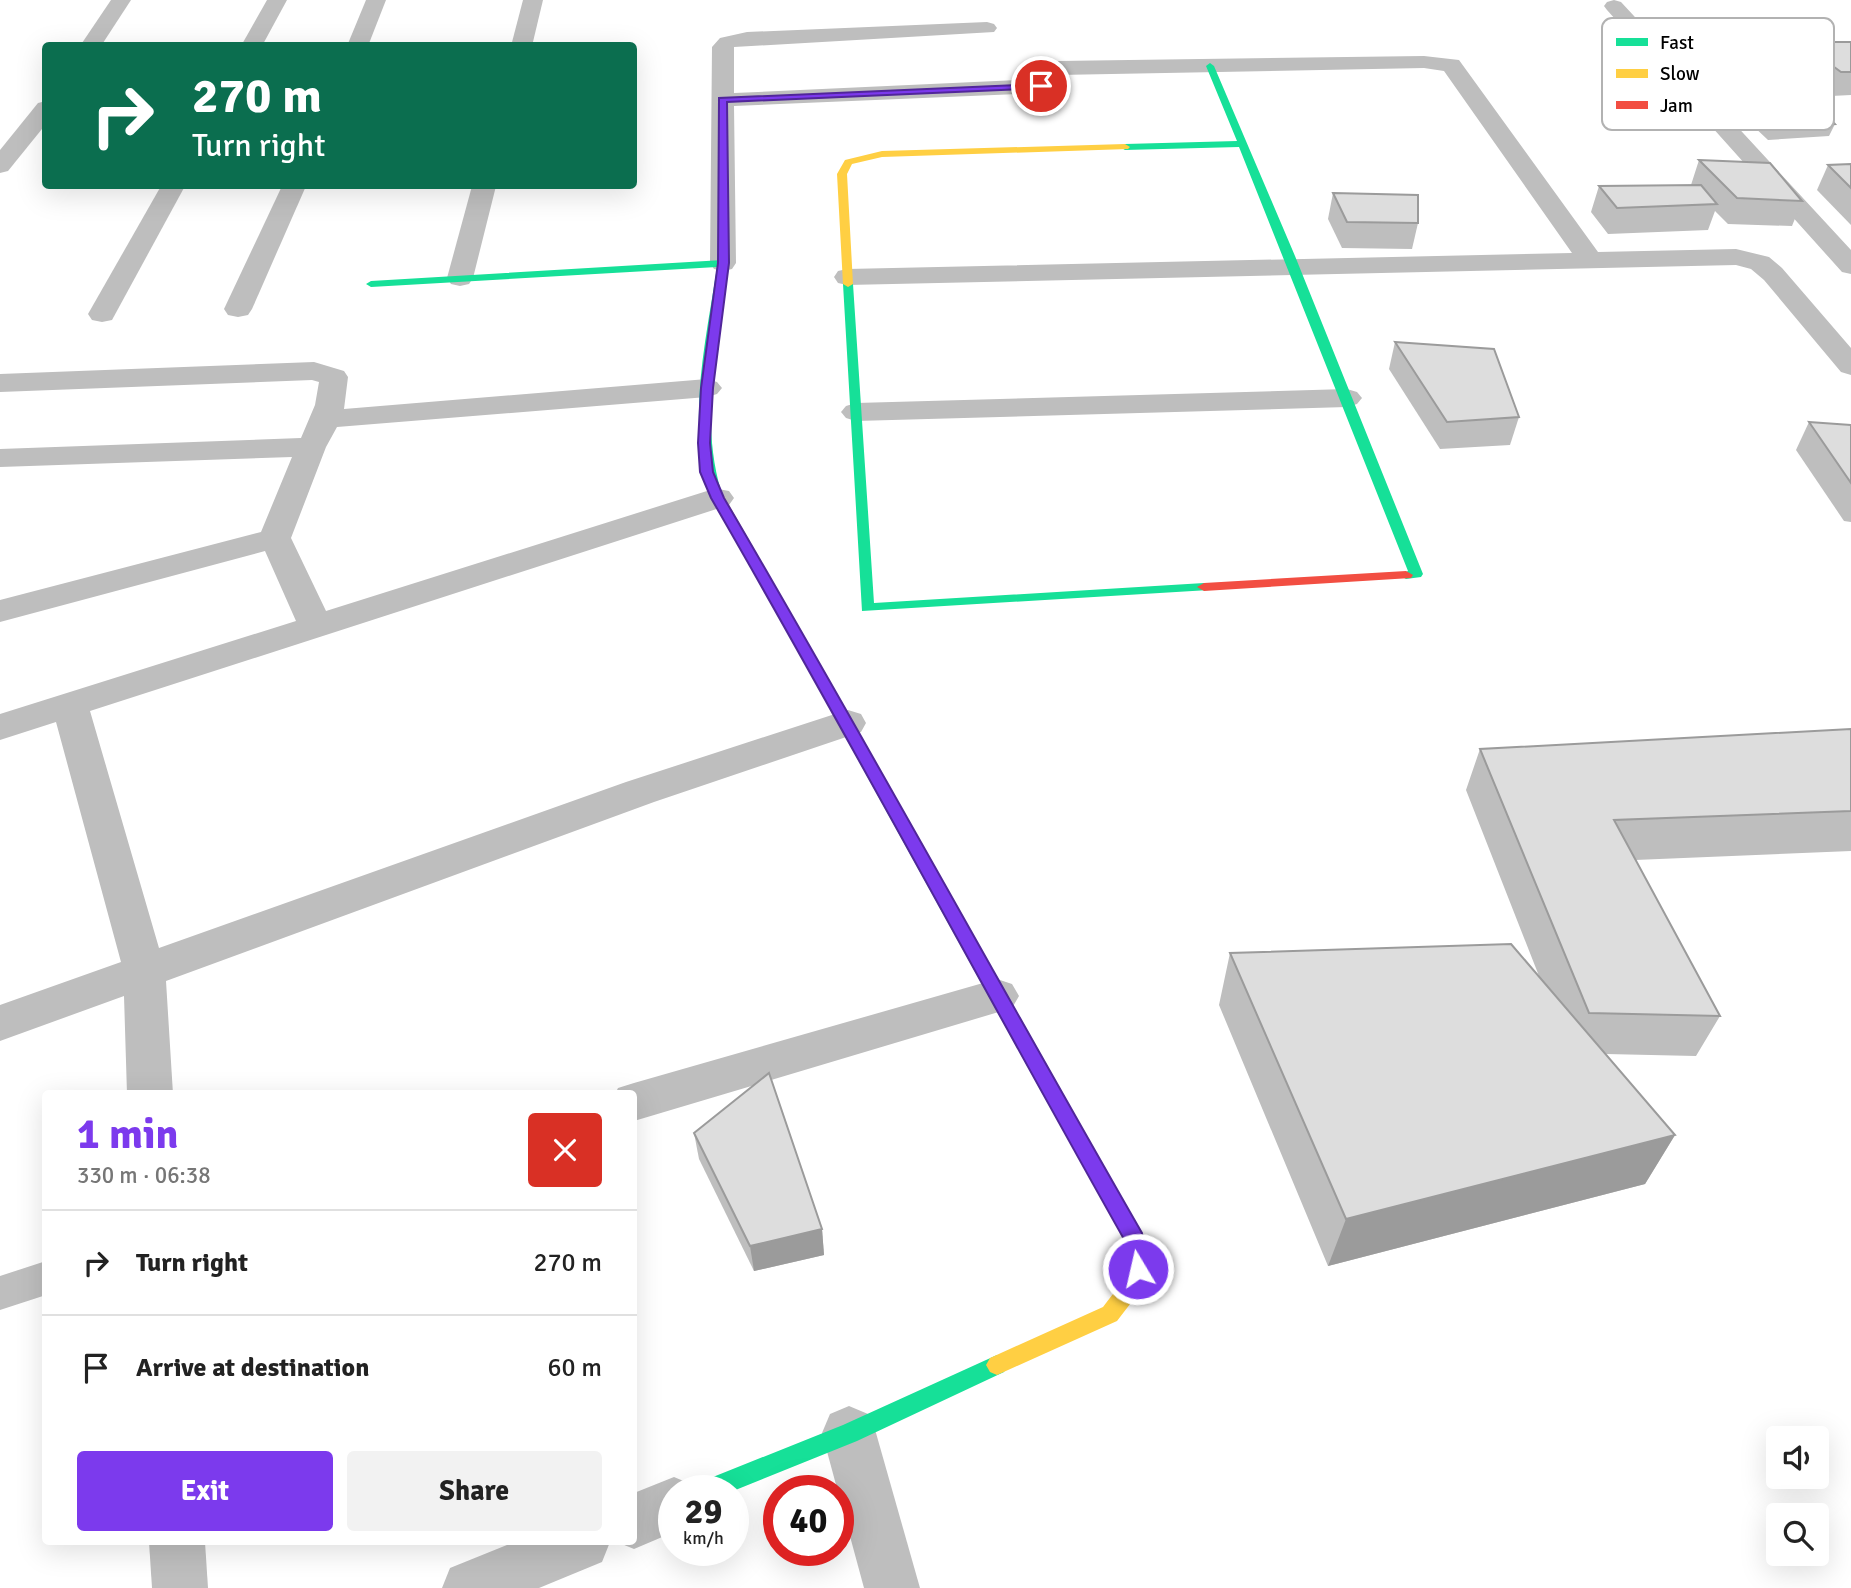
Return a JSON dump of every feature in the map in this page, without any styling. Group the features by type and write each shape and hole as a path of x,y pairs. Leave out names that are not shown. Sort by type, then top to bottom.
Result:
{"street":[{"path":"93,42 121,0"},
{"path":"253,42 276,0"},
{"path":"359,42 376,0"},
{"path":"522,42 533,0"},
{"path":"1614,6 1625,18"},
{"path":"745,1475 849,1433 1110,1314 1130,1293 1138,1269 1135,1239 997,996 848,723 718,498 707,472 704,443 707,388 723,263 723,47 727,41 734,39 987,28"},
{"path":"1058,68 1424,62 1451,65 1589,258"},
{"path":"1210,66 1244,144 1295,266 1416,574 867,608 842,174 848,162 862,157 1244,144"},
{"path":"723,100 1041,86"},
{"path":"0,166 42,113"},
{"path":"1727,130 1851,266"},
{"path":"102,314 171,189"},
{"path":"238,309 293,189"},
{"path":"460,278 483,189"},
{"path":"847,277 1589,258 1736,257 1760,263 1773,274 1851,366"},
{"path":"371,284 723,263"},
{"path":"0,383 314,371 334,377 327,419 311,447 275,538 316,627"},
{"path":"327,419 707,388"},
{"path":"856,412 1347,398"},
{"path":"0,458 311,447"},
{"path":"0,727 718,498"},
{"path":"0,611 275,538"},
{"path":"70,706 144,970 150,1090"},
{"path":"0,1023 640,792 848,723"},
{"path":"637,1101 997,996"},
{"path":"849,1433 892,1588"},
{"path":"637,1520 658,1511"},
{"path":"177,1545 180,1588"},
{"path":"470,1588 575,1545"}],"lane":[{"path":"0,1293 42,1279"}],"building":[{"path":"1834,42 1851,42 1851,72 1841,72 1834,67"},
{"path":"1699,160 1770,163 1802,201 1737,198"},
{"path":"1851,164 1851,188 1828,165"},
{"path":"1701,185 1717,204 1617,208 1599,186"},
{"path":"1333,193 1418,195 1418,223 1347,222"},
{"path":"1395,342 1494,349 1519,417 1447,422"},
{"path":"1809,422 1851,425 1851,483"},
{"path":"1851,729 1851,811 1614,820 1720,1016 1589,1013 1480,749"},
{"path":"1511,944 1675,1135 1346,1219 1230,953"},
{"path":"769,1073 822,1229 750,1246 694,1133"}],"traffic: fast":[{"path":"1210,66 1290,256 1416,574 1406,575"},
{"path":"1125,147 1244,144"},
{"path":"371,284 723,263 704,410 708,467 715,491"},
{"path":"848,284 867,608 1204,587"},
{"path":"849,729 1054,1096"},
{"path":"745,1475 849,1433 997,1365"}],"traffic: slow":[{"path":"848,284 842,174 848,162 882,154 1125,147"},
{"path":"715,491 849,729"},
{"path":"997,1365 1110,1314 1130,1288 1136,1272 1135,1239 1054,1096"}],"traffic: jam":[{"path":"1204,587 1406,575"}],"route":[{"path":"1041,86 723,100 723,263 707,388 704,443 707,472 718,498 848,723 997,996 1135,1239 1138,1269"}]}
